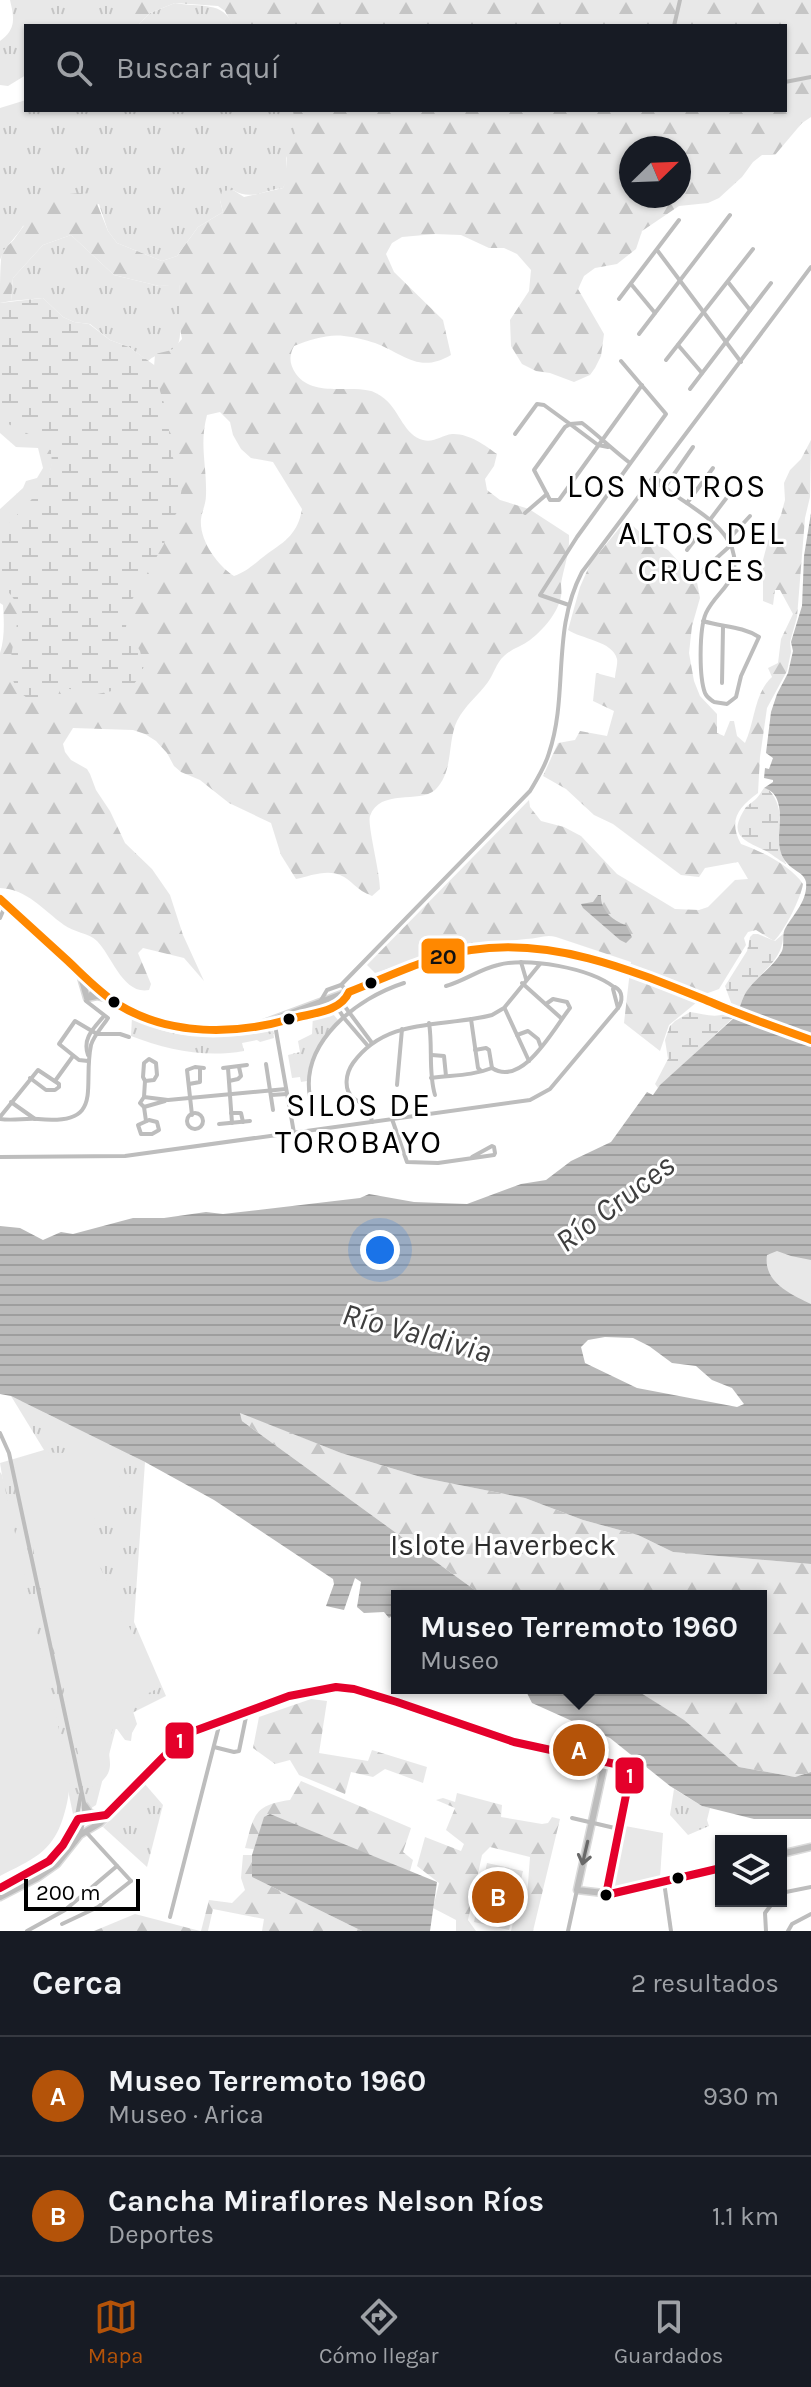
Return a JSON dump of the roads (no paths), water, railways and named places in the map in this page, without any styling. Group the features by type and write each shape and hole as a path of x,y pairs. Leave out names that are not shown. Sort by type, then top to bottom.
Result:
{"main road":[{"path":"2,909 20,917 112,1000 142,1017 206,1030 275,1025"},
{"path":"248,1029 323,1005 349,992 449,955 516,947 562,950 595,958 811,1040"},
{"path":"78,970 87,998 97,996 112,1000"},
{"path":"0,1897 51,1869 186,1734 289,1696 336,1687 354,1689 514,1742 629,1767 631,1770 606,1895"},
{"path":"605,1762 577,1890 606,1895 715,1869"},
{"path":"85,1806 90,1813 104,1815"},
{"path":"0,1888 53,1857 63,1846 76,1821 104,1815"},
{"path":"787,1853 811,1847"}],"street":[{"path":"674,24 680,0"},
{"path":"787,82 811,77"},
{"path":"639,334 730,215"},
{"path":"619,299 679,220"},
{"path":"666,360 753,249"},
{"path":"657,250 741,362"},
{"path":"323,1005 327,990 341,985 518,805 536,782 552,744 569,605 587,565 811,267"},
{"path":"728,282 750,310"},
{"path":"690,389 771,283"},
{"path":"631,284 655,313"},
{"path":"678,345 702,373"},
{"path":"569,605 540,595 577,537 666,414 621,361"},
{"path":"608,447 603,438 582,423 565,427 534,470 550,500 559,500 603,438 642,385"},
{"path":"515,434 537,404 544,405 598,445 608,447 630,463"},
{"path":"665,487 693,447"},
{"path":"687,503 713,468"},
{"path":"655,477 658,484"},
{"path":"651,482 665,487 710,520 729,543 734,563 732,579 711,605 703,621 702,662 705,693 711,700 730,703 736,697 741,676 759,637 742,629 703,621"},
{"path":"687,550 731,492"},
{"path":"525,513 547,494"},
{"path":"701,572 750,516"},
{"path":"722,683 723,627"},
{"path":"521,962 524,981 561,1018"},
{"path":"0,1157 125,1156 537,1098 550,1089 621,1002 618,988 601,978 521,962 493,966 460,983 446,986"},
{"path":"372,1122 369,1107 353,1098 347,1085 351,1067 370,1045 402,1029 492,1015 504,1008 540,964"},
{"path":"310,1097 308,1080 313,1059 329,1034 349,1013 378,994 404,983"},
{"path":"340,1005 349,992 341,985"},
{"path":"89,1058 86,1046 91,1032 108,1018 87,1001 96,986"},
{"path":"475,1050 489,1050 492,1068 497,1072 517,1069 529,1061 570,1008 568,1003 551,999 546,1004"},
{"path":"294,1133 275,1025 323,1005 340,1005 370,1045"},
{"path":"340,1005 344,1018 370,1045"},
{"path":"504,1008 529,1061"},
{"path":"471,1019 478,1068 482,1072"},
{"path":"89,1058 79,1060 60,1046 60,1041 75,1021 97,1034 129,1037"},
{"path":"429,1023 431,1078 435,1095"},
{"path":"0,1118 49,1121 67,1119 82,1109 89,1096 89,1058 93,1040 101,1024"},
{"path":"397,1085 402,1029"},
{"path":"517,1035 528,1031 538,1039 541,1047"},
{"path":"431,1055 444,1056 446,1076"},
{"path":"55,1081 73,1056"},
{"path":"145,1081 154,1080 157,1076 153,1060 148,1059 144,1063 144,1097 140,1101 146,1121"},
{"path":"266,1064 273,1110"},
{"path":"232,1123 225,1068 247,1065"},
{"path":"229,1081 240,1078 239,1067"},
{"path":"189,1084 200,1082 202,1068 187,1070 192,1115"},
{"path":"431,1078 456,1077 492,1068"},
{"path":"0,1118 30,1078 39,1070 59,1084 58,1088 49,1091 30,1078"},
{"path":"144,1097 168,1100 287,1092"},
{"path":"144,1107 168,1100"},
{"path":"11,1102 35,1119"},
{"path":"219,1124 247,1122 241,1113 231,1113"},
{"path":"392,1119 407,1162 438,1163 495,1155 494,1147 472,1157"},
{"path":"155,1120 159,1130 141,1134 138,1125 146,1121 155,1120"},
{"path":"0,1433 9,1453 85,1806 83,1834 132,1882 98,1907 62,1924"},
{"path":"214,1747 239,1751 247,1712"},
{"path":"170,1917 220,1721"},
{"path":"605,1762 607,1748"},
{"path":"76,1821 81,1791"},
{"path":"572,1818 619,1829"},
{"path":"27,1931 65,1910 117,1866"},
{"path":"664,1882 671,1931"},
{"path":"787,1892 811,1887"},
{"path":"568,1931 577,1890"},
{"path":"766,1931 765,1913 770,1907"},
{"path":"788,1931 792,1924 811,1914"}],"water":[{"path":"811,513 811,1260 777,1251 767,1255 767,1264 769,1273 780,1286 811,1304 811,1564 673,1552 638,1535 583,1520 525,1498 424,1478 341,1453 240,1413 242,1421 475,1590 391,1590 389,1618 384,1612 364,1613 357,1607 361,1582 355,1578 344,1610 326,1606 333,1579 214,1500 145,1462 11,1396 0,1394 0,1226 20,1228 43,1240 61,1232 73,1234 133,1218 164,1218 206,1212 223,1214 360,1198 369,1194 414,1202 467,1204 521,1184 546,1180 571,1161 611,1142 647,1092 653,1095 660,1085 735,1017 749,988 782,951 785,930 805,895 804,877 787,862 780,848 778,801 764,788 773,782 764,778 765,768 769,769 773,758 766,753 771,712 788,673 793,651 791,642 802,606 804,556","holes":["605,1337 633,1338 672,1363 696,1366 712,1380 732,1388 744,1404 737,1407 637,1388 585,1363 581,1347 588,1340"]},
{"path":"601,895 608,914 626,925 632,937 626,943 583,908 581,904 593,902"},
{"path":"528,1694 643,1694 684,1720 739,1767 795,1777 811,1772 811,1819 754,1819 702,1806 670,1786 610,1738 532,1703"},
{"path":"270,1814 437,1882 430,1931 362,1931 252,1877 252,1855 264,1817"}],"place":[{"name":"Museo Terremoto 1960","path":"579,1750"},
{"name":"Cancha Miraflores Nelson Ríos","path":"498,1897"}],"district":[{"name":"LOS NOTROS","path":"667,486"},
{"name":"ALTOS DEL CRUCES","path":"702,552"},
{"name":"SILOS DE TOROBAYO","path":"359,1124"}],"water label":[{"name":"Río Cruces","path":"615,1203"},
{"name":"Río Valdivia","path":"417,1333"}],"park label":[{"name":"Islote Haverbeck","path":"503,1545"}]}
